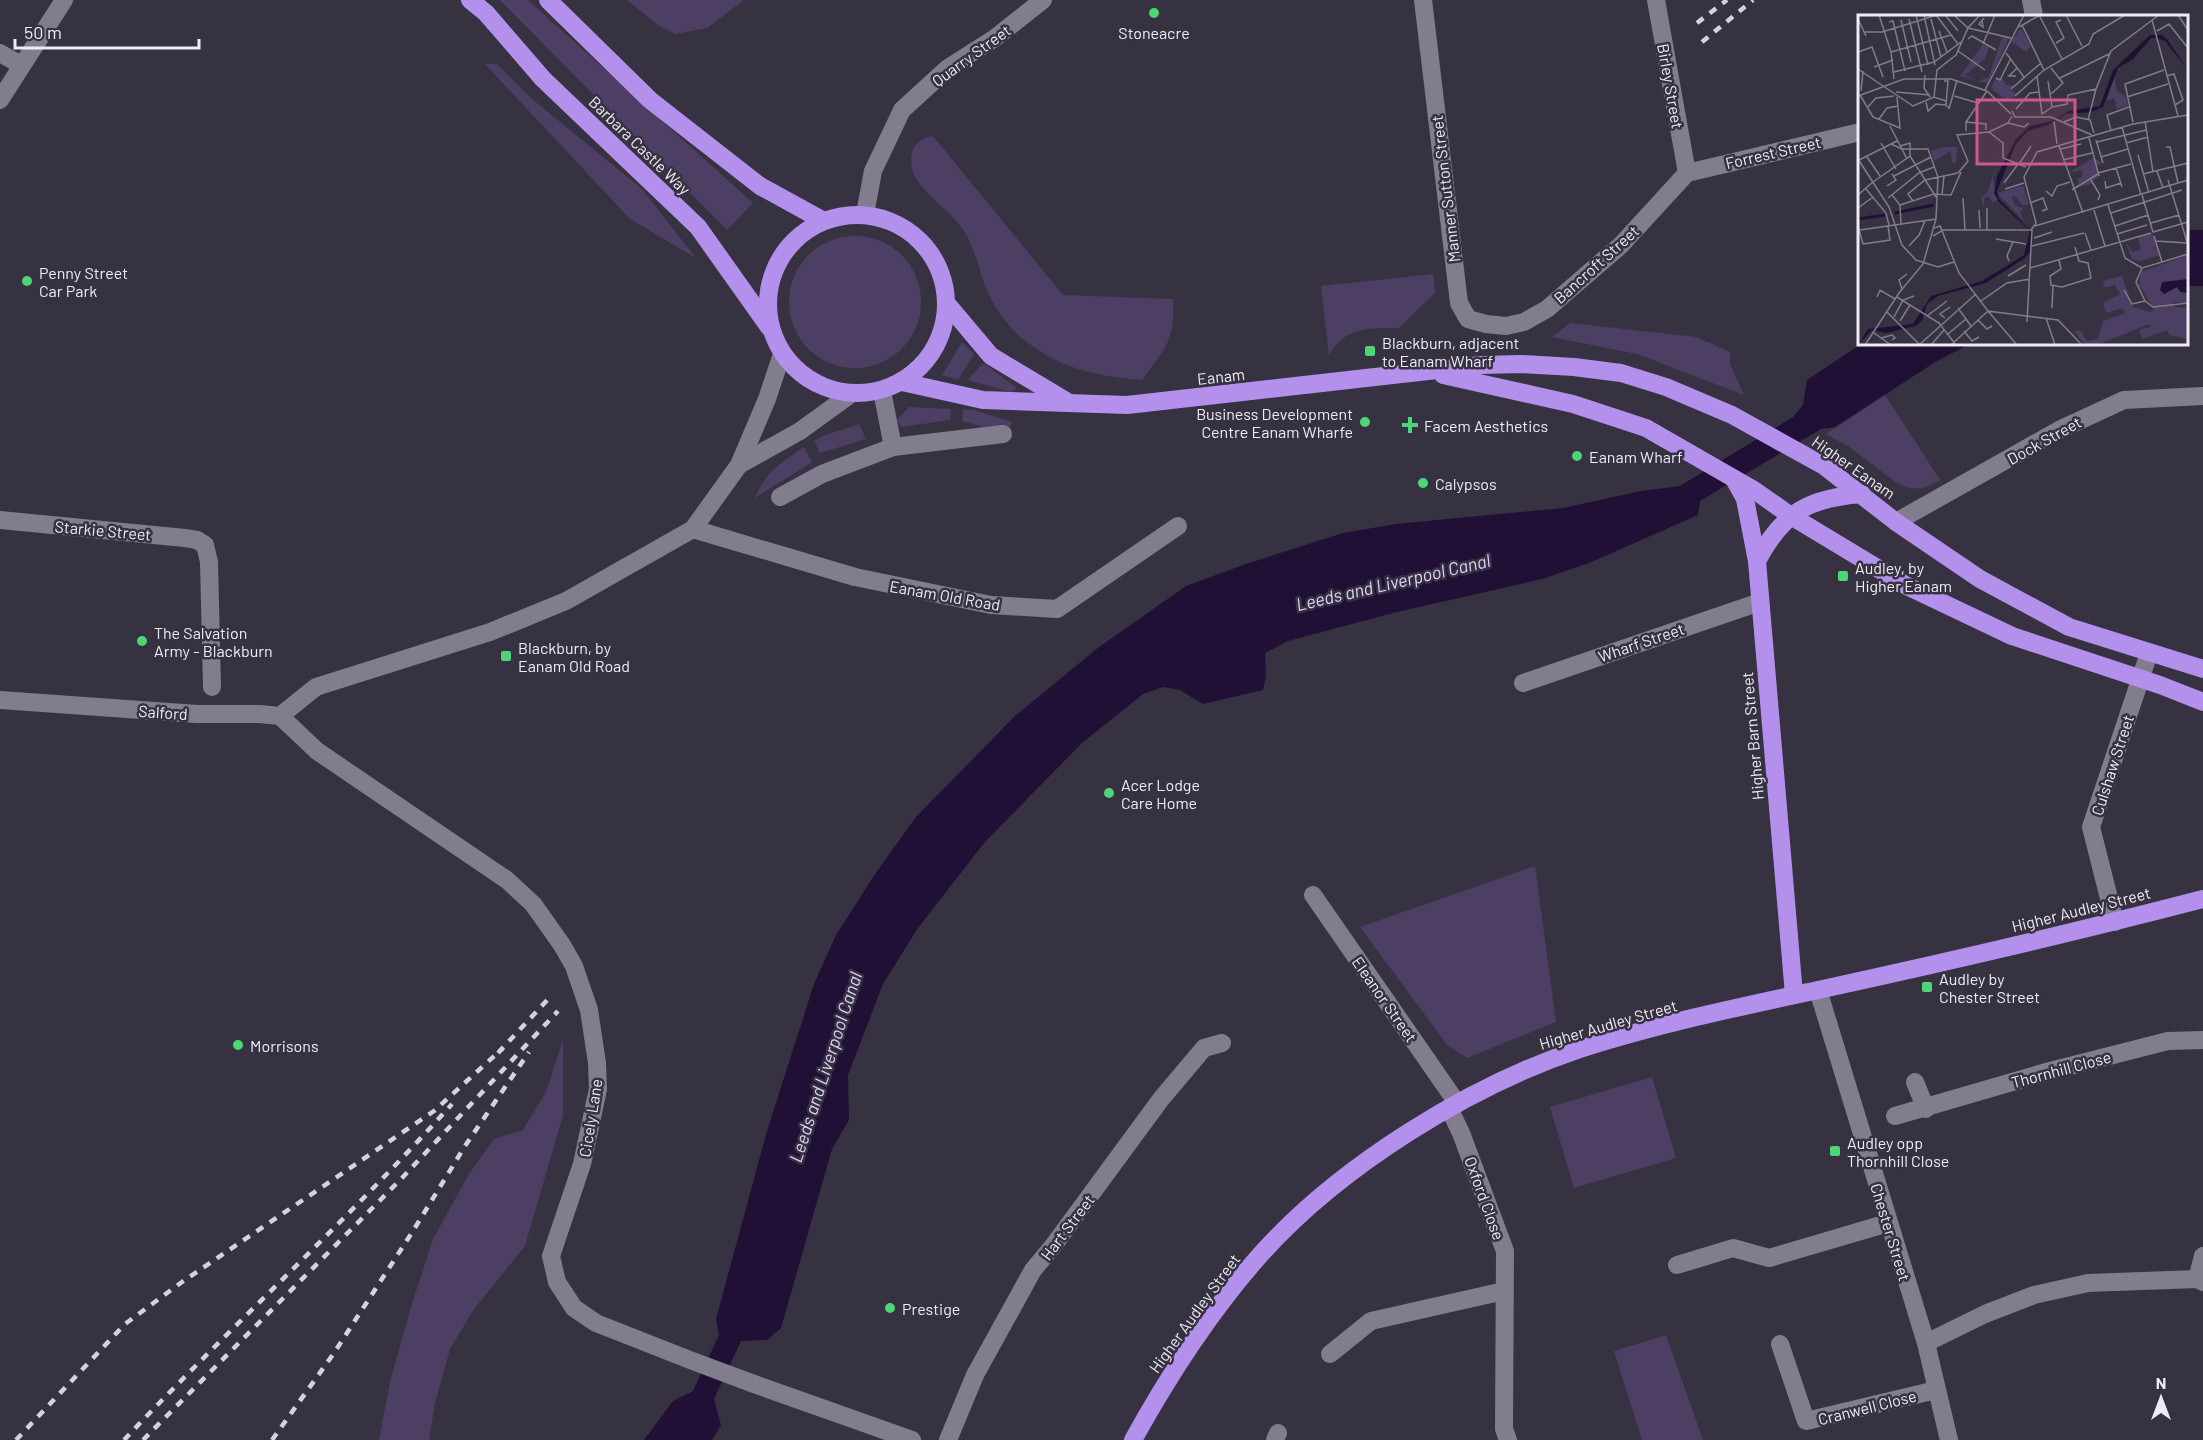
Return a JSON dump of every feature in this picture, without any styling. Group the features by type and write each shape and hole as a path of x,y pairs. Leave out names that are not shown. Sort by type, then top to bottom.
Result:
{"highway":[{"name":"Barbara Castle Way","path":"470,0 486,13 543,79 698,227 770,328"},
{"path":"548,0 650,100 760,186 822,220"},
{"path":"865,214 875,215 904,226 928,247 943,274 948,305 935,350 902,382 882,391 850,394 824,388 801,374 782,354 770,328 767,298 773,270 785,249 802,232 822,220 865,214"},
{"name":"Eanam","path":"948,305 991,356 1069,402"},
{"name":"Higher Eanam","path":"1377,378 1481,365 1522,364 1621,373 1666,387 1732,415 1824,466 1896,522 1980,579 2069,627 2203,669"},
{"name":"Higher Eanam","path":"1427,372 1523,392 1609,414 1646,428 1754,490 1791,516 1907,586 2012,636 2140,678 2203,702"},
{"name":"Eanam","path":"902,382 982,400 1128,405 1377,378"},
{"name":"Higher Barn Street","path":"1733,478 1745,499 1757,561 1794,995"},
{"path":"1757,561 1768,540 1791,516 1822,499 1862,494"},
{"name":"Higher Audley Street","path":"1133,1440 1187,1351 1261,1254 1306,1210 1357,1168 1453,1106 1536,1066 1581,1049 1794,995 2115,922 2203,899"}],"street":[{"path":"0,100 64,0"},
{"name":"Quarry Street","path":"865,214 873,171 902,110 948,68 995,38 1043,0"},
{"name":"Manner Sutton Street","path":"1423,0 1459,303 1468,319 1477,322 1506,326 1524,322"},
{"name":"Birley Street","path":"1656,0 1687,172"},
{"path":"2031,0 2034,15"},
{"path":"0,53 21,65"},
{"name":"Forrest Street","path":"1687,172 1858,132"},
{"name":"Bancroft Street","path":"1524,322 1547,309 1621,245 1687,172"},
{"path":"280,716 316,687 490,632 566,601 693,529 739,465 767,399 782,354"},
{"path":"882,391 893,447"},
{"path":"739,465 800,431 850,394"},
{"name":"Dock Street","path":"1896,522 2059,430 2124,400 2203,396"},
{"path":"780,498 822,474 893,447 1003,434"},
{"name":"Starkie Street","path":"0,520 185,538 197,540 205,545 209,562 212,687"},
{"name":"Eanam Old Road","path":"693,529 855,578 991,605 1057,609 1178,526"},
{"name":"Wharf Street","path":"1523,683 1760,602"},
{"name":"Culshaw Street","path":"2115,922 2091,827 2149,652"},
{"name":"Salford","path":"0,700 197,714 280,716"},
{"name":"Cicely Lane","path":"280,716 316,751 507,880 533,904 574,966 589,1010 597,1063 598,1089 582,1164 551,1256 556,1282 574,1308 596,1323 690,1360 911,1440"},
{"name":"Eleanor Street","path":"1313,895 1453,1106"},
{"name":"Chester Street","path":"1818,990 1926,1343 1949,1440"},
{"name":"Thornhill Close","path":"1895,1116 1926,1109 2050,1071 2168,1041 2202,1047"},
{"name":"Hart Street","path":"948,1440 975,1375 1033,1270 1161,1099 1204,1048 1222,1043"},
{"path":"1916,1082 1926,1109"},
{"name":"Oxford Close","path":"1453,1106 1505,1251 1504,1429 1508,1440"},
{"path":"1677,1265 1733,1248 1769,1258 1888,1223"},
{"path":"1926,1343 1985,1314 2034,1295 2088,1283 2200,1281 2203,1256"},
{"path":"1330,1354 1371,1321 1504,1291"},
{"name":"Cranwell Close","path":"1780,1344 1806,1421 1936,1390"}],"shaded area":[{"path":"500,0 528,0 753,203 727,230"},
{"path":"627,0 744,0 707,28 675,34 658,25"},
{"path":"485,64 497,64 532,99 641,188 696,258 630,219"},
{"path":"933,136 1063,295 1173,299 1172,325 1167,343 1142,380 1094,373 1065,364 1037,349 1011,327 991,298 964,231 925,190 915,176 911,162 912,151 922,140"},
{"path":"855,236 880,241 902,255 916,277 921,302 916,327 902,349 880,363 855,368 830,363 808,349 794,327 789,302 794,277 808,255 830,241"},
{"path":"1433,274 1435,293 1399,328 1368,329 1350,334 1335,346 1329,356 1321,286"},
{"path":"1570,323 1696,337 1730,352 1730,364 1744,395 1637,354 1552,337"},
{"path":"962,342 974,354 958,380 942,375"},
{"path":"983,363 1017,388 1011,392 968,380"},
{"path":"1885,395 1940,480 1919,488 1903,486 1848,446 1826,434"},
{"path":"909,407 951,409 950,420 901,427 897,420"},
{"path":"963,409 974,410 1012,422 1009,430 1001,432 962,421"},
{"path":"859,424 866,439 820,453 814,441"},
{"path":"804,447 812,462 755,498 769,474"},
{"path":"1535,866 1556,1022 1467,1058 1448,1046 1360,927"},
{"path":"563,1040 563,1115 525,1246 474,1309 450,1349 435,1403 429,1440 379,1440 390,1382 433,1239 469,1174 494,1139 523,1130 546,1092"},
{"path":"1652,1077 1676,1158 1574,1188 1550,1107"},
{"path":"1666,1335 1703,1440 1642,1440 1614,1351"}],"water":[{"path":"2188,230 2203,230 2203,286 2188,286"},
{"name":"Leeds and Liverpool Canal","path":"1860,345 1968,345 1937,361 1835,427 1821,429 1700,501 1698,515 1589,563 1542,579 1397,612 1288,641 1265,653 1266,676 1263,690 1203,704 1180,690 1163,687 1143,694 1081,744 984,843 918,928 883,984 848,1075 849,1120 832,1149 781,1328 767,1340 741,1341 714,1399 721,1425 712,1440 644,1440 673,1401 693,1391 719,1335 716,1319 767,1131 814,984 836,935 875,874 916,817 1015,716 1099,647 1186,586 1343,533 1396,524 1563,508 1641,491 1680,486 1793,417 1803,405 1807,380"}],"railway":[{"path":"1697,23 1727,0"},
{"path":"1702,42 1753,0"},
{"path":"498,1053 551,996"},
{"path":"143,1440 402,1178 558,1011"},
{"path":"16,1440 125,1324 182,1282 434,1111 503,1048"},
{"path":"272,1440 334,1353 465,1146 529,1052"},
{"path":"124,1440 372,1190 452,1104"}],"place":[{"name":"Stoneacre","path":"1154,13"},
{"name":"Penny Street Car Park","path":"27,281"},
{"name":"Blackburn, adjacent to Eanam Wharf","path":"1370,351"},
{"name":"Business Development Centre Eanam Wharfe","path":"1365,422"},
{"name":"Facem Aesthetics","path":"1410,425"},
{"name":"Eanam Wharf","path":"1577,456"},
{"name":"Calypsos","path":"1423,483"},
{"name":"Audley, by Higher Eanam","path":"1843,576"},
{"name":"The Salvation Army - Blackburn","path":"142,641"},
{"name":"Blackburn, by Eanam Old Road","path":"506,656"},
{"name":"Acer Lodge Care Home","path":"1109,793"},
{"name":"Audley by Chester Street","path":"1927,987"},
{"name":"Morrisons","path":"238,1045"},
{"name":"Audley opp Thornhill Close","path":"1835,1151"},
{"name":"Prestige","path":"890,1308"}]}
